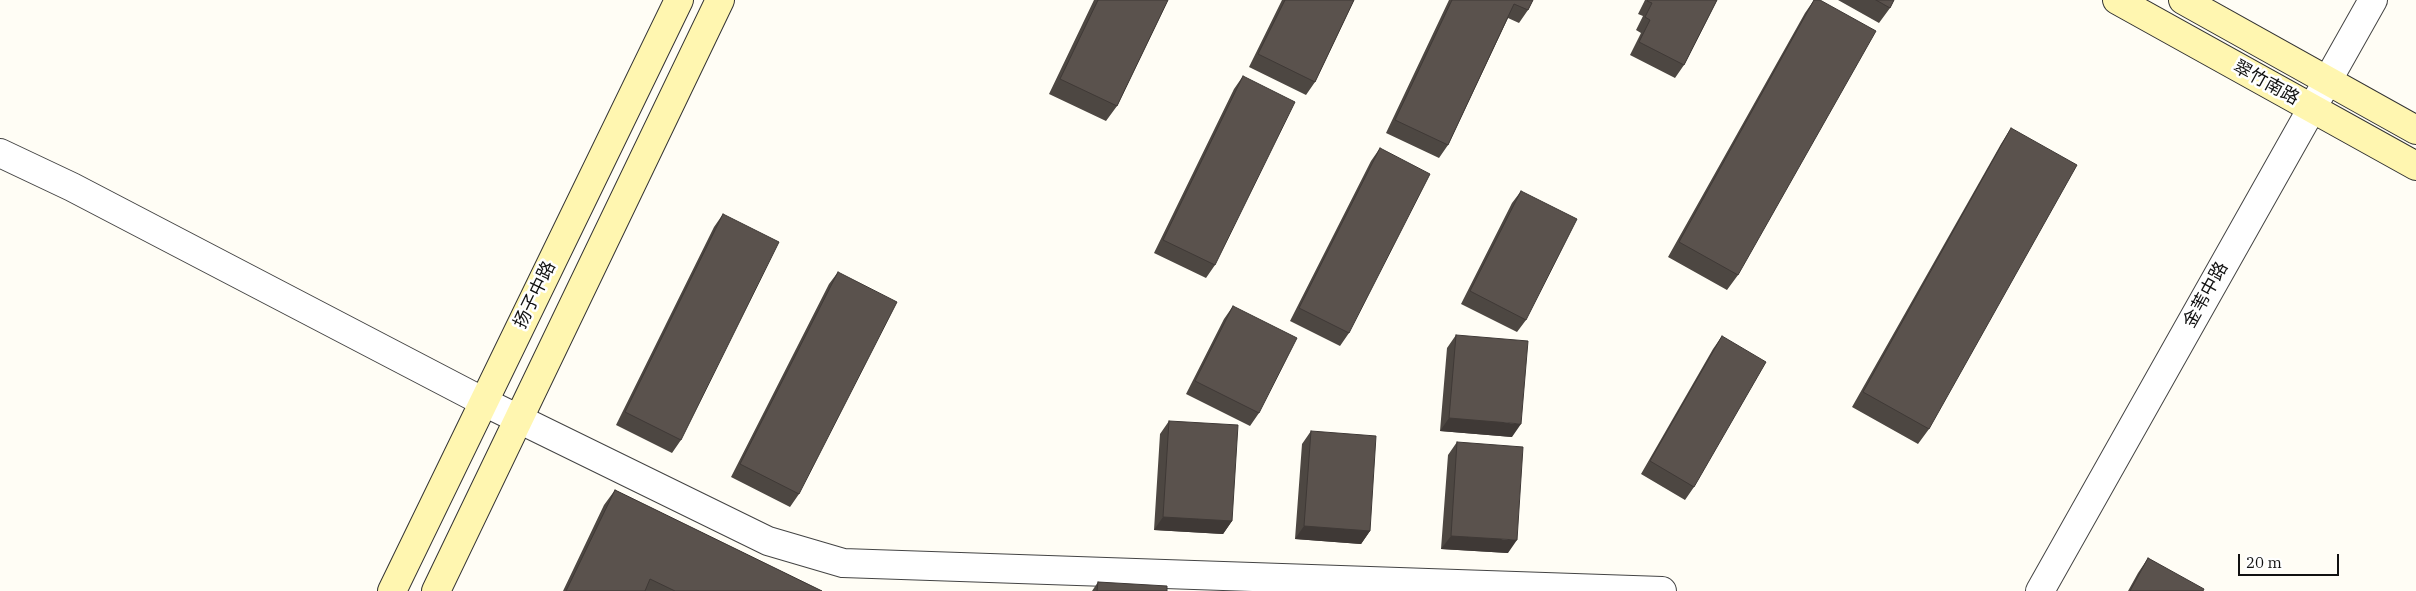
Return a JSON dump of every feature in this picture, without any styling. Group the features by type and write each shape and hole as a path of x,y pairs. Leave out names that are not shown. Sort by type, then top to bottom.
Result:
{"main road":[{"name":"扬子中路","path":"392,591 679,0"},
{"path":"436,591 720,0"},
{"name":"翠竹南路","path":"2117,0 2416,166"},
{"name":"翠竹南路","path":"2183,0 2416,130"}],"street":[{"name":"金苇中路","path":"2040,591 2373,0"},
{"path":"0,153 81,192 484,402 768,541 843,563 1662,591"}],"building":[{"path":"1098,0 1168,0 1117,106 1060,79"},
{"path":"1285,0 1354,0 1315,82 1258,54"},
{"path":"1452,0 1533,0 1528,10 1514,4 1448,145 1395,120"},
{"path":"1648,0 1717,0 1684,65 1639,42 1650,20 1645,17 1652,3"},
{"path":"1814,0 1820,0 1876,31 1738,275 1679,242"},
{"path":"1876,0 1894,0 1890,8"},
{"path":"1243,76 1295,102 1215,265 1163,240"},
{"path":"2011,128 2077,165 1929,429 1863,392"},
{"path":"1380,148 1430,174 1349,333 1299,308"},
{"path":"1521,191 1577,219 1526,320 1470,291"},
{"path":"723,214 779,242 681,440 625,412"},
{"path":"838,272 897,302 799,494 740,464"},
{"path":"1233,306 1297,338 1259,413 1195,381"},
{"path":"1456,335 1528,341 1521,424 1449,418"},
{"path":"1722,336 1766,362 1694,487 1650,461"},
{"path":"1169,421 1238,425 1232,521 1163,517"},
{"path":"1311,431 1376,436 1370,531 1304,526"},
{"path":"1457,442 1523,447 1517,540 1451,536"},
{"path":"615,490 822,591 675,591 650,579 645,591 566,591"},
{"path":"2148,558 2204,589 2203,591 2130,591"},
{"path":"1098,582 1167,586 1167,591 1097,591"}]}
